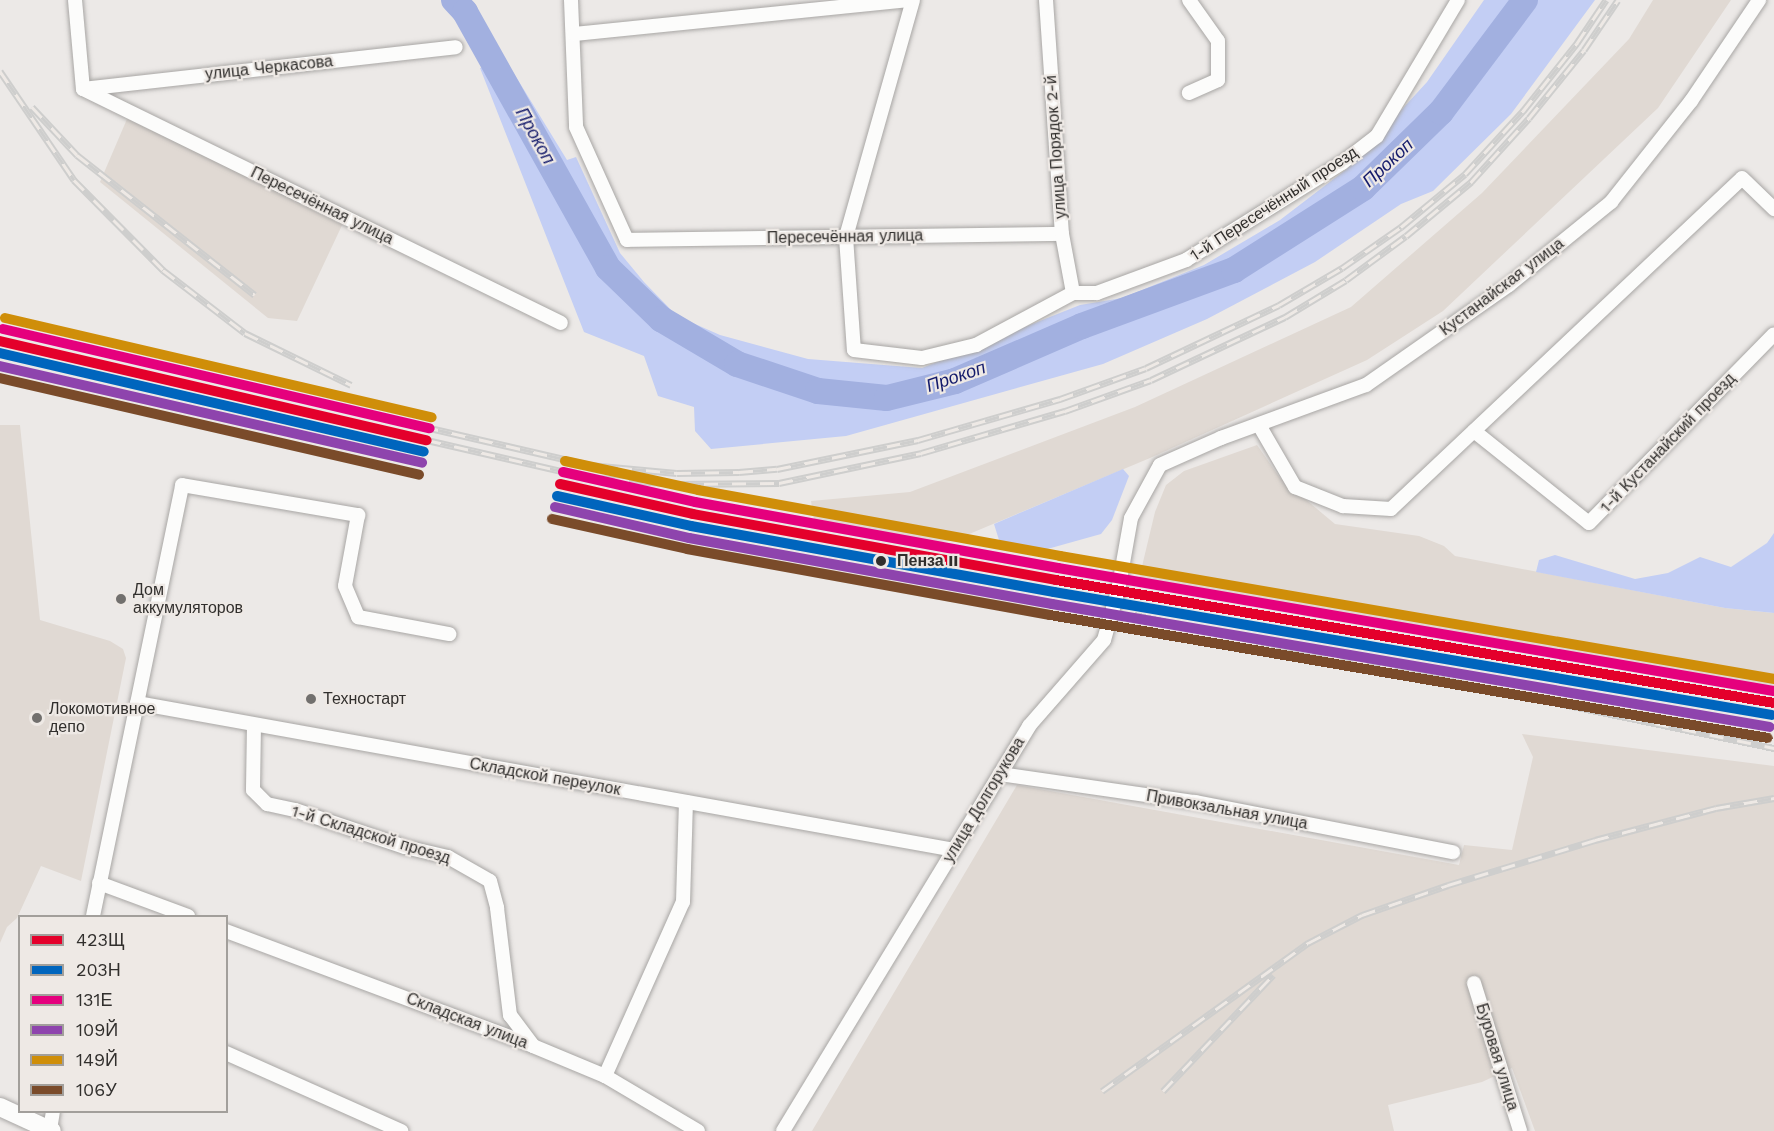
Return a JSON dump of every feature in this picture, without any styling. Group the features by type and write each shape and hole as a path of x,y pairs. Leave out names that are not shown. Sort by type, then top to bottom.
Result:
{"main road":[{"path":"0,1107 51,1130"}],"street":[{"path":"75,0 83,89"},
{"path":"571,0 574,34 911,0 846,237"},
{"name":"улица Порядок 2-й","path":"1046,0 1062,234 1074,293"},
{"path":"1189,0 1218,40 1218,80 1189,93"},
{"name":"1-й Пересечённый проезд","path":"846,237 855,350 922,358 976,345 1074,293 1097,293 1186,260 1342,163 1377,136 1458,0"},
{"name":"Кустанайская улица","path":"1160,465 1259,424 1366,385 1509,285 1611,202 1691,101 1759,0"},
{"name":"Пересечённая улица","path":"574,34 576,127 627,240 1062,234"},
{"name":"улица Черкасова","path":"83,89 456,47"},
{"name":"Пересечённая улица","path":"83,89 561,323"},
{"path":"1259,424 1295,488 1343,506 1392,509 1742,178 1774,209"},
{"name":"1-й Кустанайский проезд","path":"1474,431 1589,523 1774,334"},
{"name":"улица Долгорукова","path":"783,1131 1029,726 1104,640 1118,591 1131,518 1160,465"},
{"path":"93,915 182,485 358,515 345,586 358,617 449,634"},
{"name":"Складской переулок","path":"137,704 954,850"},
{"name":"1-й Складской проезд","path":"255,724 253,790 267,804 295,810 405,847 448,857 490,881 497,908 510,1015 533,1046"},
{"name":"Привокзальная улица","path":"1000,774 1195,802 1453,852"},
{"path":"605,1076 683,902 686,802"},
{"path":"99,883 185,915"},
{"name":"Складская улица","path":"228,932 533,1046 605,1076 698,1131"},
{"name":"Буровая улица","path":"1474,983 1520,1131"},
{"path":"228,1054 400,1131"},
{"path":"51,1130 53,1113"}],"shaded area":[{"path":"1484,0 1595,0 1511,114 1433,191 1401,204 1315,262 1207,319 1103,364 846,436 711,449 695,431 694,407 658,396 644,356 584,332 480,68 507,62 567,160 576,157 620,253 677,316 720,335 808,359 922,368 1080,305 1122,298 1204,265 1280,220 1348,168 1427,82"},
{"path":"1653,0 1731,0 1658,108 1443,311 1367,360 1150,458 955,540 914,546 815,526 811,501 910,492 1135,407 1351,307 1482,193 1629,39"},
{"path":"127,119 344,221 297,321 268,318 100,182"},
{"path":"0,425 20,425 40,620 110,641 123,649 126,658 81,881 41,866 17,918 7,927 0,943"},
{"path":"1257,445 1280,478 1335,524 1419,536 1444,546 1455,556 1725,608 1774,613 1774,695 1403,625 1138,583 1155,512 1166,485 1184,471"},
{"path":"1123,469 1129,476 1112,520 1101,534 1033,553 999,540 994,524"},
{"path":"1774,533 1774,613 1725,608 1536,572 1539,560 1555,555 1635,579 1668,573 1700,557 1731,567 1767,543"},
{"path":"1522,734 1774,766 1774,1131 1535,1131 1512,1068 1482,1082 1388,1105 1394,1131 812,1131 1017,785 1459,865 1464,845 1512,850 1533,757"}],"waterway":[{"name":"Прокоп","path":"454,0 465,12 608,268 661,319 737,364 818,391 887,398 955,381 1082,326 1234,270 1363,188 1441,112 1525,0"}],"railway":[{"path":"97,351 590,465 677,473 739,472 777,469 918,440 1060,399 1146,368 1279,305 1342,268 1401,227 1465,174 1523,111 1577,43 1606,0"},
{"path":"427,440 587,477 676,484 779,483 921,453 1065,411 1151,380 1285,317 1346,280 1406,236 1471,182 1529,118 1584,50 1618,0"},
{"path":"0,71 74,180 163,270 245,333 351,385"},
{"path":"32,107 77,155 255,295"},
{"path":"1134,615 1774,748"},
{"path":"1102,1091 1308,943 1362,915 1448,885 1595,840 1716,808 1774,798"},
{"path":"1163,1091 1273,975"}],"transit line":[{"name":"149Й","path":"5,318 432,417"},
{"name":"131Е","path":"3,329 430,428"},
{"name":"423Щ","path":"0,341 427,440"},
{"name":"203Н","path":"0,353 424,452"},
{"name":"109Й","path":"0,366 422,463"},
{"name":"106У","path":"0,378 419,475"},
{"name":"149Й","path":"565,461 698,490 1060,556 1774,679"},
{"name":"131Е","path":"563,472 695,502 1058,568 1774,691"},
{"name":"423Щ","path":"560,484 693,514 1056,580 1774,703"},
{"name":"203Н","path":"557,496 691,526 1054,592 1772,715"},
{"name":"109Й","path":"555,507 689,538 1052,604 1770,727"},
{"name":"106У","path":"552,519 687,549 1050,615 1768,738"}],"place":[{"name":"Пенза II","path":"881,561"},
{"name":"Дом аккумуляторов","path":"121,599"},
{"name":"Техностарт","path":"311,699"},
{"name":"Локомотивное депо","path":"37,718"}]}
